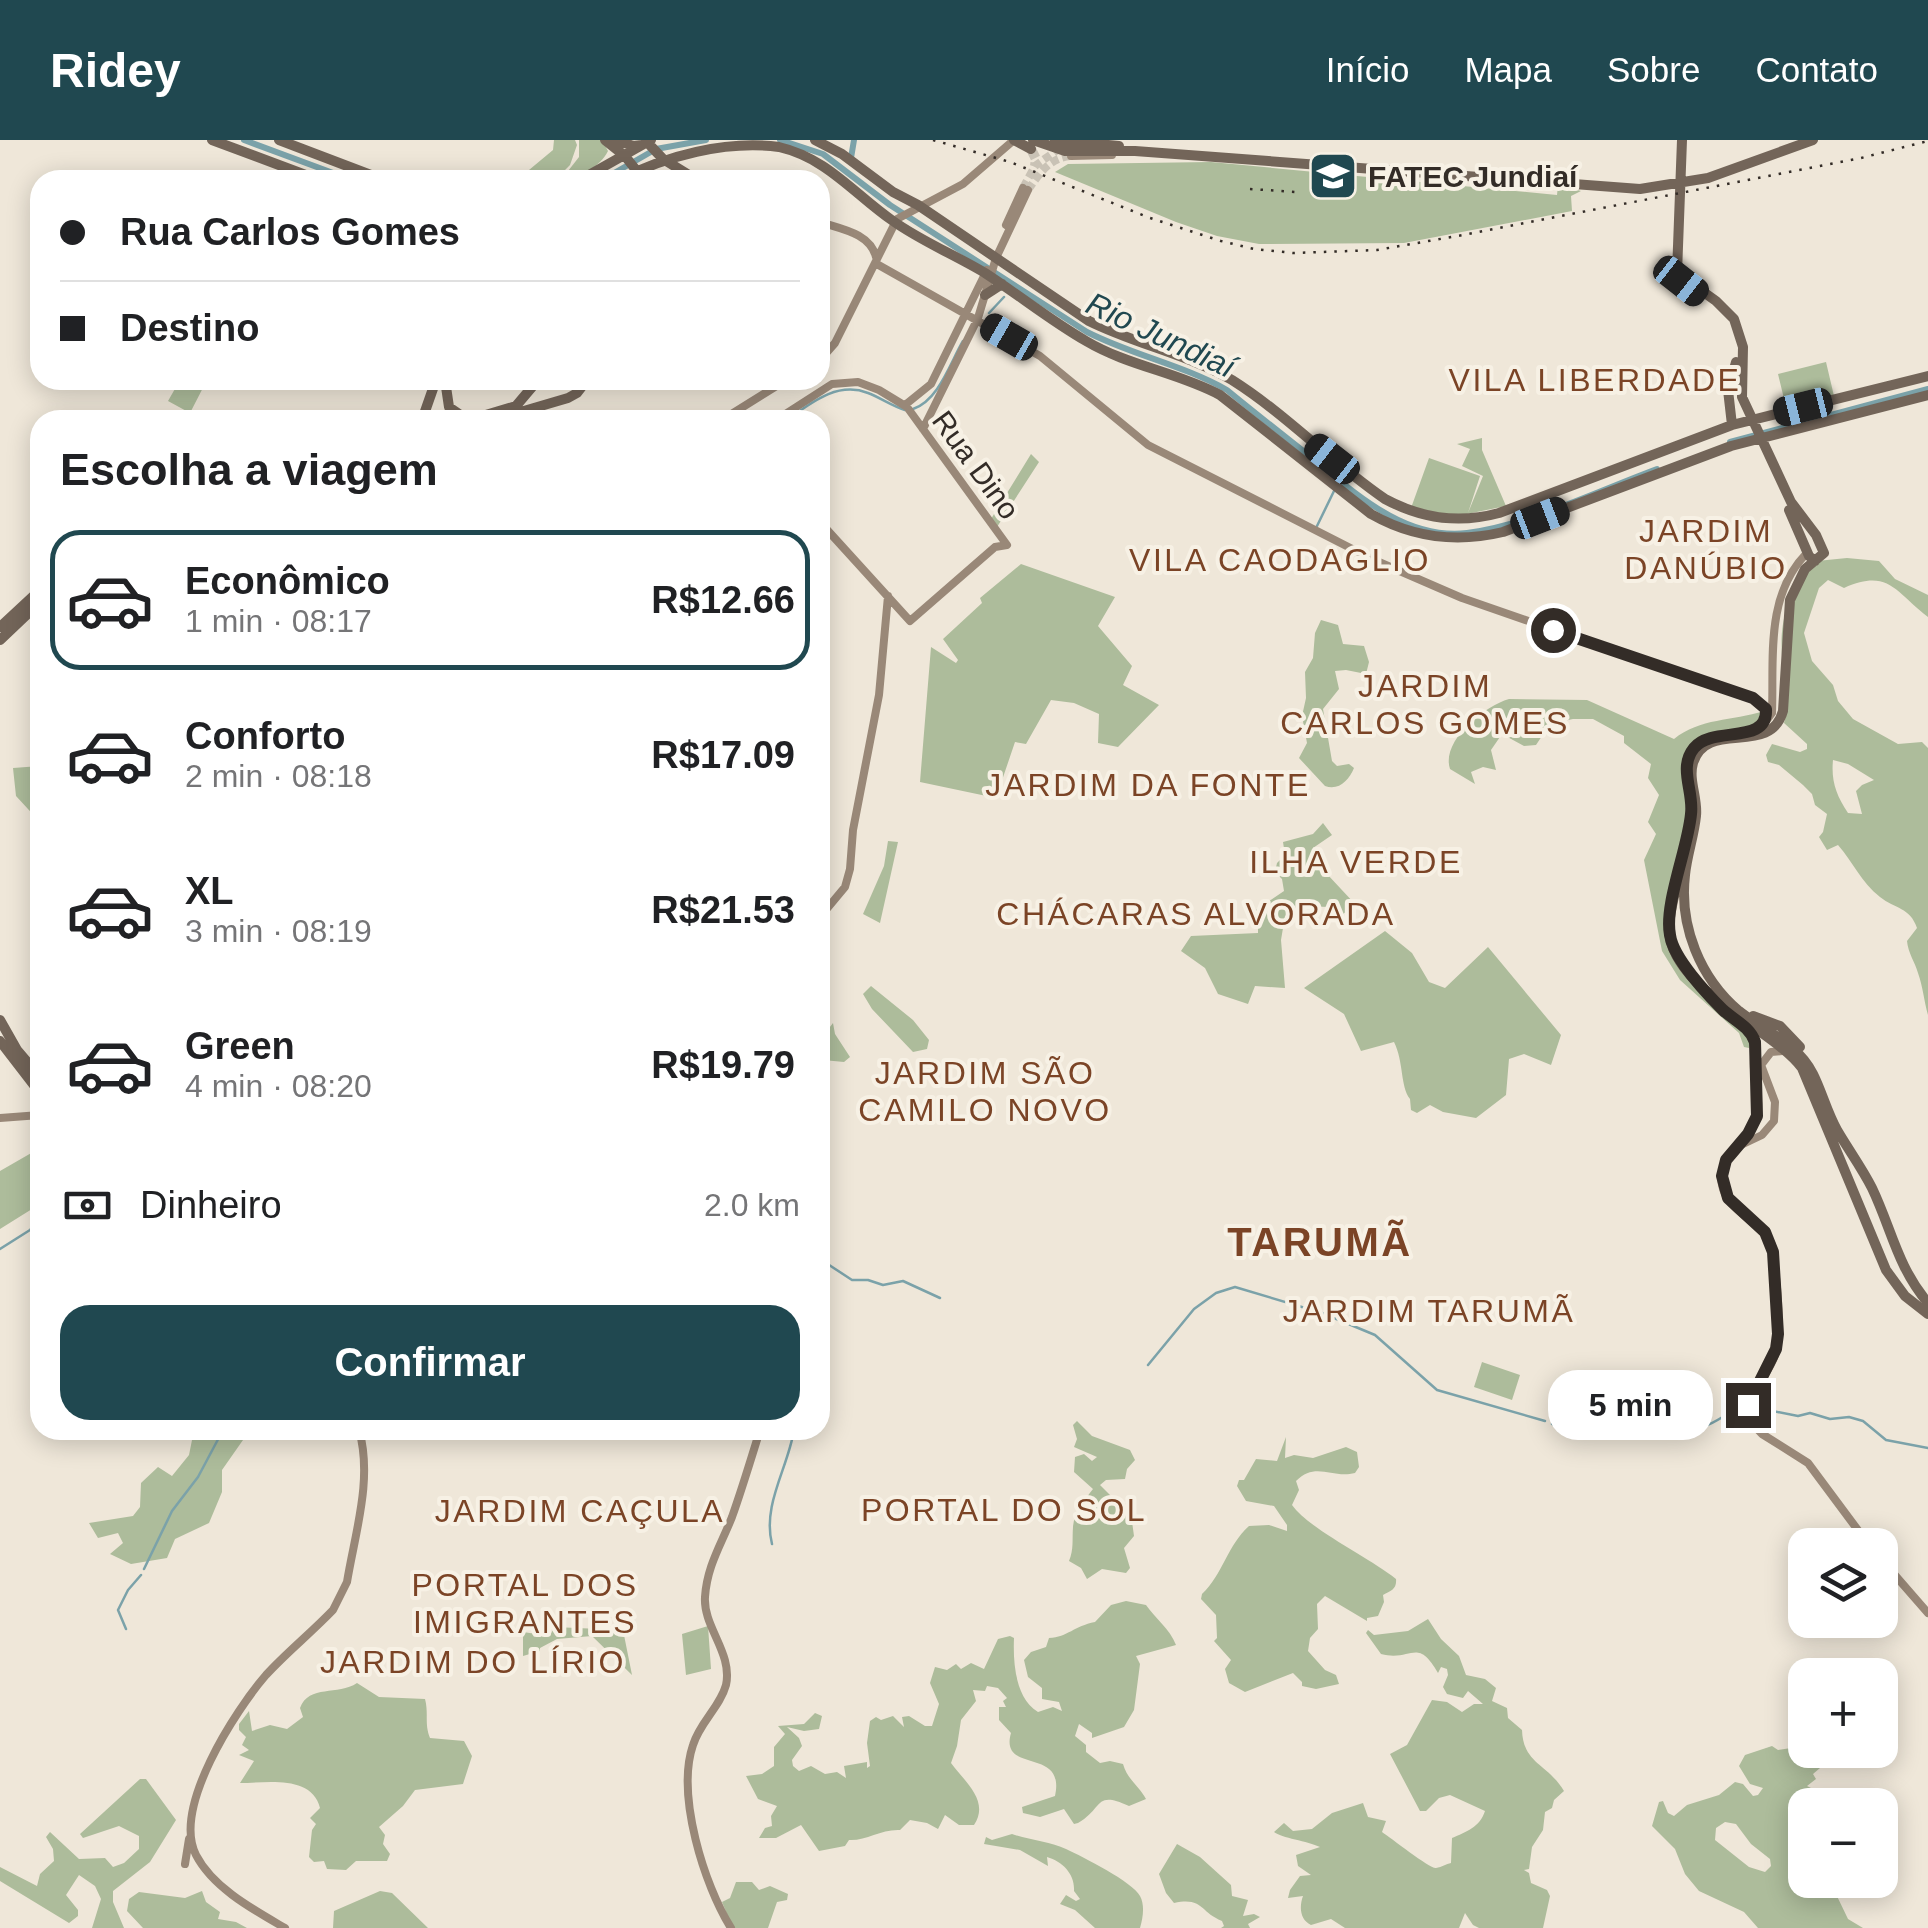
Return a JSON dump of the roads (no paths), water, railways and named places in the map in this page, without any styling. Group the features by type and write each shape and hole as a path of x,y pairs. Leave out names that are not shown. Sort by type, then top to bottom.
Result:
{"main road":[{"path":"212,140 293,170"},
{"path":"279,140 358,170"},
{"path":"606,140 631,164 643,170"},
{"path":"592,170 608,156 606,140"},
{"path":"618,140 652,148 704,149 760,143 802,154 834,172 895,225 988,274 1104,351 1220,395 1364,509 1395,526 1430,536 1472,538 1503,532 1731,446 1928,395"},
{"path":"815,140 944,222"},
{"path":"830,349 895,225 915,207 970,178 1014,140 1065,151 1141,152 1640,189 1728,173 1813,140"},
{"path":"1679,140 1673,261 1678,273 1734,319 1742,341 1740,398 1808,551 1788,605 1780,722 1764,735 1707,745 1692,768 1696,812 1685,872 1686,920 1708,976 1740,1011 1780,1026 1799,1045 1834,1123 1871,1186 1899,1260 1928,1304"},
{"path":"1060,143 1636,184 1708,174 1800,140"},
{"path":"626,170 652,148"},
{"path":"610,170 631,164 652,148"},
{"path":"652,148 682,170"},
{"path":"691,170 692,157 704,149"},
{"path":"1071,156 1141,152"},
{"path":"909,410 931,384 988,274 1026,189"},
{"path":"933,199 932,212 993,259 1117,336 1199,364 1233,381 1355,478 1385,499 1420,515 1450,520 1499,513 1732,425 1928,376"},
{"path":"830,226 866,239 874,247 876,261"},
{"path":"876,261 1040,356 1148,444 1372,558 1462,598 1753,698 1766,709 1764,724"},
{"path":"923,429 978,318 988,274"},
{"path":"986,294 1002,284"},
{"path":"1732,425 1728,390 1741,359"},
{"path":"830,385 858,382 902,398 918,396"},
{"path":"519,410 531,390"},
{"path":"526,410 574,396 579,390"},
{"path":"738,410 770,390"},
{"path":"792,410 823,390"},
{"path":"886,393 909,410 925,410 937,397"},
{"path":"495,410 524,399"},
{"path":"524,399 527,404 546,404"},
{"name":"Rua Dino","path":"888,596 910,621 995,547 1006,545 909,410"},
{"path":"1767,458 1824,553 1808,551 1789,523"},
{"path":"830,533 888,596 879,695 850,869 844,887 830,904"},
{"path":"1750,732 1772,714 1778,602 1790,574 1808,551"},
{"path":"1808,551 1783,606 1776,719 1768,728 1708,736 1692,751 1686,766 1692,814 1671,912 1670,935 1680,959 1712,996 1792,1056 1805,1074 1822,1116"},
{"path":"0,627 30,603"},
{"path":"0,640 30,606"},
{"path":"1753,698 1765,696 1773,680"},
{"path":"1783,1045 1802,1072 1861,1203 1868,1205 1872,1198 1867,1184 1834,1131 1807,1068 1783,1045 1750,1030 1722,1009 1674,944 1677,929 1685,930 1711,984 1726,1002 1783,1045 1811,1070"},
{"path":"1,1030 30,1066"},
{"path":"1,1030 30,1078"},
{"path":"1750,1030 1755,1046 1758,1128 1767,1130"},
{"path":"1737,1148 1767,1130 1774,1121 1776,1109 1760,1065 1783,1045"},
{"path":"0,1118 30,1115"},
{"path":"1757,1116 1723,1167 1722,1184 1731,1202 1765,1232 1772,1245 1778,1334 1774,1356 1748,1405 1747,1418 1756,1430 1808,1463 1856,1528"},
{"path":"1828,1128 1886,1270 1905,1296 1928,1314"},
{"path":"185,1864 194,1799 236,1716 268,1672 332,1610 345,1588 365,1477 361,1440"},
{"path":"731,1928 704,1872 690,1802 688,1767 699,1730 720,1700 727,1682 705,1600 709,1574 757,1440"},
{"path":"1898,1579 1928,1613"},
{"path":"190,1834 196,1856 209,1872 243,1903 285,1928"}],"waterway":[{"name":"Rio Jundiaí","path":"244,140 325,170"},
{"name":"Rio Jundiaí","path":"619,170 656,149 706,140"},
{"name":"Rio Jundiaí","path":"780,140 823,154 890,205 1087,332 1227,390 1346,486 1402,522 1444,533 1490,529 1538,515 1657,469"},
{"path":"851,158 854,140"},
{"path":"989,313 1004,297"},
{"path":"913,409 937,389 963,341"},
{"name":"Rio Jundiaí","path":"1730,442 1928,389"},
{"path":"801,410 825,396 846,390 868,393 905,410"},
{"path":"1317,526 1334,491"},
{"path":"0,1249 30,1230"},
{"path":"830,1266 852,1280 883,1285 903,1281 940,1298"},
{"path":"1148,1365 1194,1309 1216,1293 1235,1287 1322,1313 1375,1335 1437,1390 1545,1421"},
{"path":"1753,1407 1798,1416 1810,1413 1830,1419 1849,1417 1863,1421 1886,1440 1928,1448"},
{"path":"1552,1424 1583,1434 1649,1435 1705,1426 1739,1408"},
{"path":"144,1569 172,1511 198,1477 218,1440"},
{"path":"772,1544 770,1515 792,1440"},
{"path":"126,1629 118,1610 141,1575"}],"tunnel":[{"path":"1023,188 1035,166 1060,148"},
{"path":"1031,149 1035,166"},
{"path":"1028,190 1051,163 1071,156"}],"railway":[{"path":"933,140 1010,162 1150,218 1221,241 1293,253 1377,250 1463,235 1861,158 1928,141"},
{"path":"1250,189 1296,192"}],"place":[{"name":"FATEC Jundiaí","path":"1333,176"}],"district":[{"name":"VILA LIBERDADE","path":"1595,380"},
{"name":"JARDIM DANÚBIO","path":"1706,550"},
{"name":"VILA CAODAGLIO","path":"1280,560"},
{"name":"JARDIM CARLOS GOMES","path":"1425,704"},
{"name":"JARDIM DA FONTE","path":"1148,785"},
{"name":"ILHA VERDE","path":"1356,862"},
{"name":"CHÁCARAS ALVORADA","path":"1196,914"},
{"name":"JARDIM SÃO CAMILO NOVO","path":"985,1092"},
{"name":"TARUMÃ","path":"1320,1242"},
{"name":"JARDIM TARUMÃ","path":"1429,1311"},
{"name":"PORTAL DO SOL","path":"1004,1510"},
{"name":"JARDIM CAÇULA","path":"580,1511"},
{"name":"PORTAL DOS IMIGRANTES","path":"525,1604"},
{"name":"JARDIM DO LÍRIO","path":"473,1662"}]}
